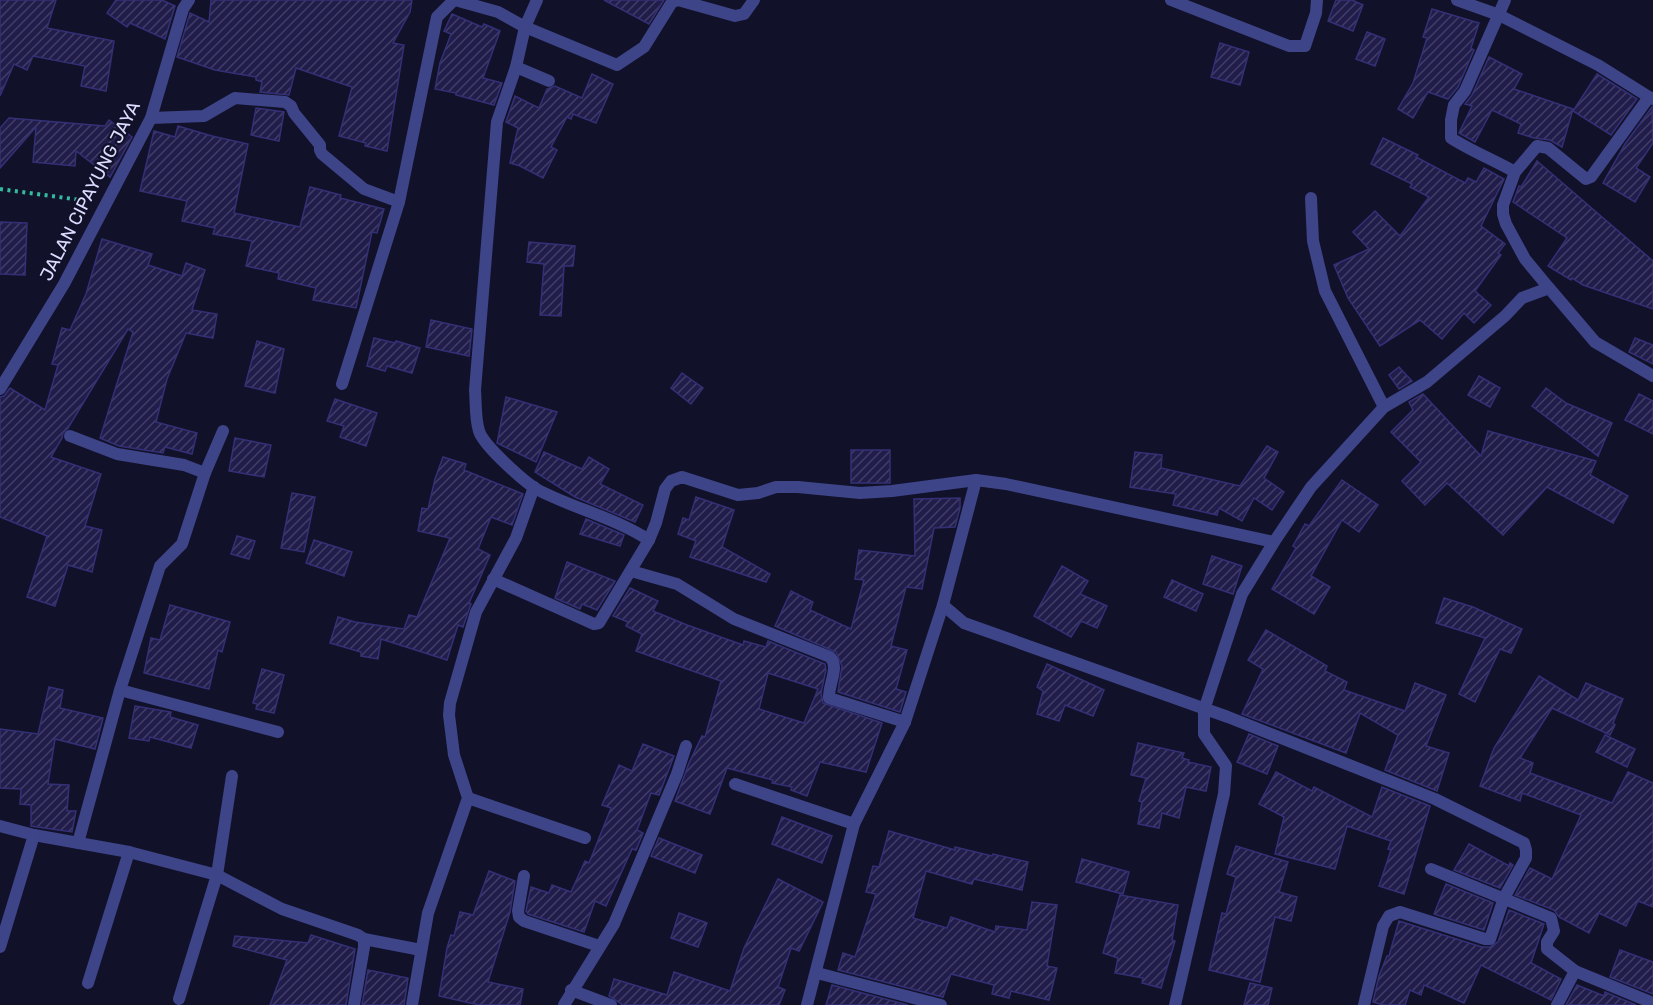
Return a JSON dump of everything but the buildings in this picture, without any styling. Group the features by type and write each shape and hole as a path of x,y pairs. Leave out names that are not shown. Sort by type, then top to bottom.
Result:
{"street":[{"name":"JALAN CIPAYUNG JAYA","path":"0,389 64,284 151,117 183,9 189,0"},
{"path":"342,384 399,202 437,17 455,0 498,12 525,27 617,65 644,47 672,2 685,2 735,16 744,14 754,0"},
{"path":"537,0 525,27 516,67 497,122 475,390 479,432 498,457 534,487 603,515 649,540"},
{"path":"1171,0 1289,46 1305,46 1316,14 1317,0"},
{"path":"1457,0 1499,15 1598,66 1651,98 1591,177 1586,178 1548,148 1537,146 1515,172 1503,205 1503,214 1525,259 1595,342 1653,376"},
{"path":"1505,0 1466,91 1454,105 1451,138 1515,172"},
{"path":"516,67 549,81"},
{"path":"151,117 204,116 235,98 285,102 291,106 320,145 322,154 364,189 399,202"},
{"path":"1311,198 1313,241 1325,291 1384,407"},
{"path":"1175,1005 1224,794 1226,766 1204,734 1204,710 1242,594 1311,487 1384,407 1427,382 1522,298 1549,288"},
{"path":"78,843 120,690 160,566 182,544 205,473 223,431"},
{"path":"70,436 117,454 184,465 205,473"},
{"path":"493,579 594,624 602,619 649,540 665,489 670,481 677,477 738,495 758,493 776,487 860,493 976,480 1006,483 1274,542"},
{"path":"807,1005 854,824 905,722 942,605 976,480"},
{"path":"412,1005 428,914 468,798 454,756 449,715 450,703 476,612 516,538 534,487"},
{"path":"631,571 677,584 734,619 830,657 834,661 835,668 828,690 829,698 905,722"},
{"path":"942,605 964,623 1228,717 1435,799 1524,843 1527,850 1526,858 1504,898 1490,939 1400,912 1389,916 1383,926 1364,1005"},
{"path":"120,690 278,732"},
{"path":"564,1005 614,924 677,774 686,746"},
{"path":"179,999 217,875 232,776"},
{"path":"735,784 854,824"},
{"path":"468,798 585,838"},
{"path":"0,826 34,835 129,852 217,875 282,909 364,939 421,950"},
{"path":"0,947 34,835"},
{"path":"88,983 129,852"},
{"path":"1431,869 1551,918 1554,931 1547,942 1547,949 1575,971 1653,1003"},
{"path":"524,876 519,917 524,921 599,946"},
{"path":"354,1005 364,952 364,939"},
{"path":"1557,1005 1575,971"},
{"path":"817,973 941,1005"},
{"path":"572,990 611,1005"}],"path":[{"path":"0,189 106,203"}]}
